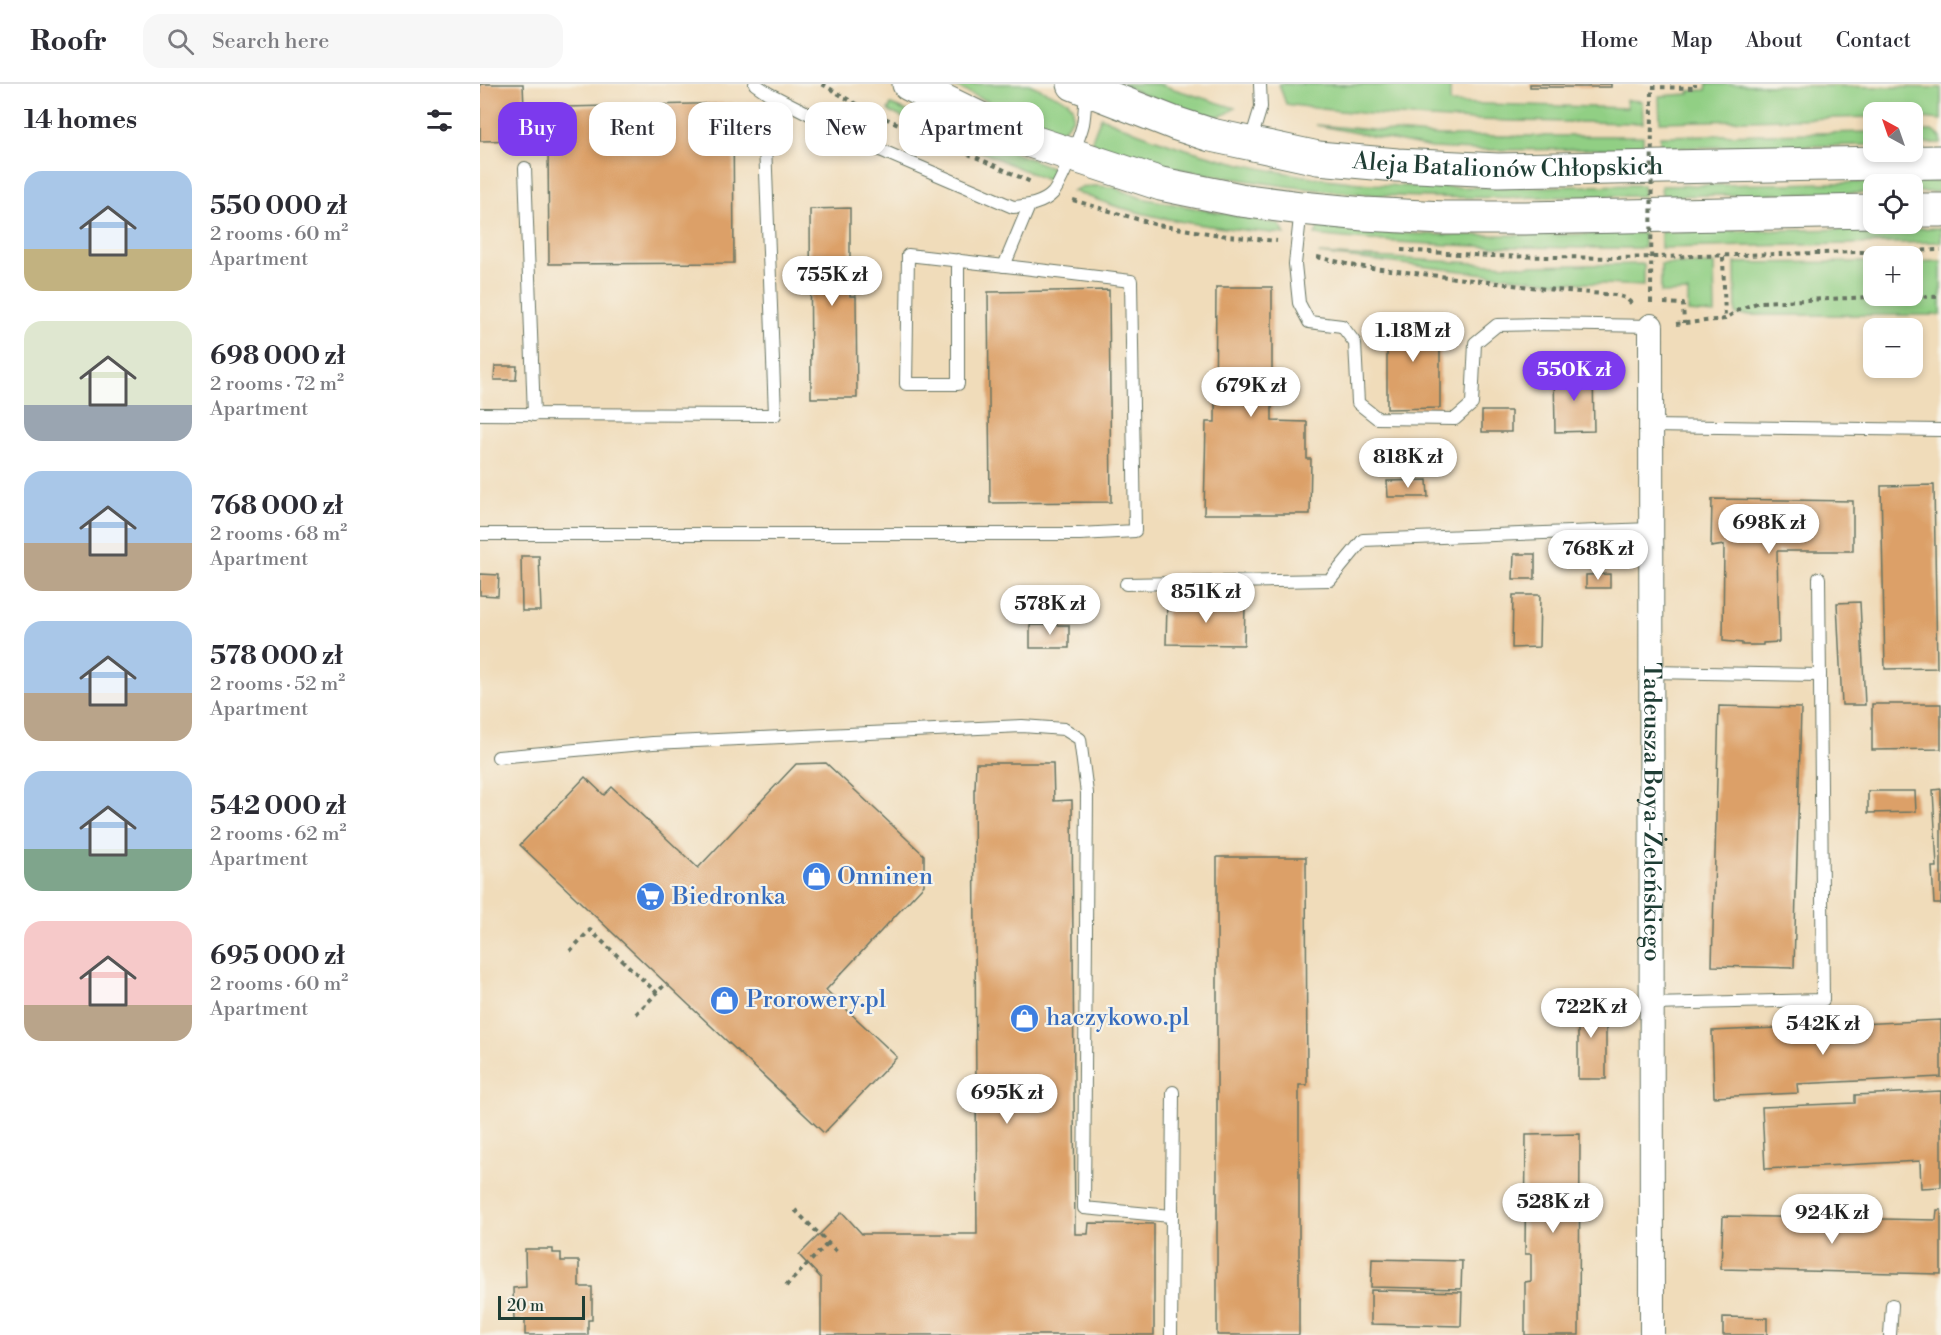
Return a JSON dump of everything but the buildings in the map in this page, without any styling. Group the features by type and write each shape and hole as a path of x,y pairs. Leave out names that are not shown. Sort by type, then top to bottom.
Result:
{"main road":[{"name":"Aleja Batalionów Chłopskich","path":"909,84 1016,136 1161,184 1240,200 1300,208 1364,214 1454,218 1863,211"},
{"name":"Aleja Batalionów Chłopskich","path":"1080,87 1174,123 1250,144 1318,158 1397,165 1498,170 1941,162"},
{"path":"1923,210 1941,210"}],"street":[{"name":"Tadeusza Boya-Żeleńskiego","path":"1651,314 1652,1335"}],"lane":[{"path":"755,84 777,98 878,149 1013,207 1029,206 1044,200 1053,193 1072,155"},
{"path":"1250,144 1261,107 1260,84"},
{"name":"Aleja Batalionów Chłopskich","path":"1072,155 1083,124 1080,87"},
{"path":"480,414 775,415 765,156"},
{"path":"525,168 534,415"},
{"path":"1004,266 1029,206"},
{"path":"1300,208 1295,264 1299,303 1310,322 1342,326 1355,343 1358,403 1377,418 1455,419 1472,404 1475,343 1497,325 1544,324 1651,314"},
{"path":"480,534 1080,534 1136,531 1131,281 958,260 908,255 906,384 957,384 958,260"},
{"path":"1651,426 1941,430"},
{"path":"1126,584 1330,580 1363,540 1651,529"},
{"path":"1652,1004 1823,1000 1819,578"},
{"path":"1651,672 1820,675"},
{"path":"498,757 652,743 1022,726 1064,729 1080,739 1087,793 1083,1208 1172,1216"},
{"path":"1171,1335 1173,1092"},
{"path":"1890,1335 1892,1305"}],"path":[{"path":"1651,314 1652,87 1695,88 1695,84"},
{"path":"1310,255 1356,266 1544,289 1615,295 1626,298 1640,312 1684,323 1725,319 1740,309 1760,302 1896,296 1941,297"},
{"path":"1723,256 1725,319"},
{"path":"1651,314 1683,304 1684,323"},
{"path":"570,951 590,930 657,993"},
{"path":"636,1014 666,983"},
{"path":"795,1210 838,1253"},
{"path":"786,1286 828,1243"}],"green space":[{"path":"948,84 1029,84 1068,101 1073,107 1073,118 1064,129 1056,131 1044,126 1044,102 989,102"},
{"path":"1119,84 1158,84 1235,108 1224,115 1210,116 1169,104"},
{"path":"1279,84 1450,86 1450,103 1627,108 1626,100 1642,101 1643,123 1464,120 1330,110 1286,104"},
{"path":"1707,84 1941,88 1941,120 1923,118 1923,102 1863,102 1863,117 1660,122 1659,96 1689,94 1689,91 1706,90"},
{"path":"891,105 899,108 899,116 890,112 888,110"},
{"path":"1101,117 1136,132 1210,156 1324,179 1431,187 1643,185 1644,196 1483,198 1408,196 1340,192 1250,181 1149,162 1091,142"},
{"path":"1316,125 1440,136 1643,136 1643,149 1474,150 1432,148"},
{"path":"1923,131 1932,131 1941,137 1941,143 1923,144"},
{"path":"1863,132 1863,145 1660,148 1660,136"},
{"path":"991,156 1022,156 1053,168 1055,170 1049,181"},
{"path":"1923,181 1941,181 1941,192 1923,192"},
{"path":"1863,182 1863,193 1662,196 1661,186"},
{"path":"1082,187 1113,187 1141,198 1279,224 1285,234 1165,219 1119,207 1073,191"},
{"path":"1318,227 1440,235 1644,233 1644,248 1520,247 1397,242 1315,235"},
{"path":"1923,228 1941,228 1941,242 1661,248 1661,232 1863,229 1863,234 1923,234"},
{"path":"1319,254 1526,266 1644,264 1644,286 1546,281"},
{"path":"1941,261 1941,315 1736,315 1735,263 1863,262 1863,306 1923,306 1923,262"},
{"path":"1661,264 1714,264 1715,314 1688,312 1688,292 1661,293"}],"place":[{"name":"Onninen","path":"816,877"},
{"name":"Biedronka","path":"651,897"},
{"name":"Prorowery.pl","path":"725,1000"},
{"name":"haczykowo.pl","path":"1025,1018"}]}
